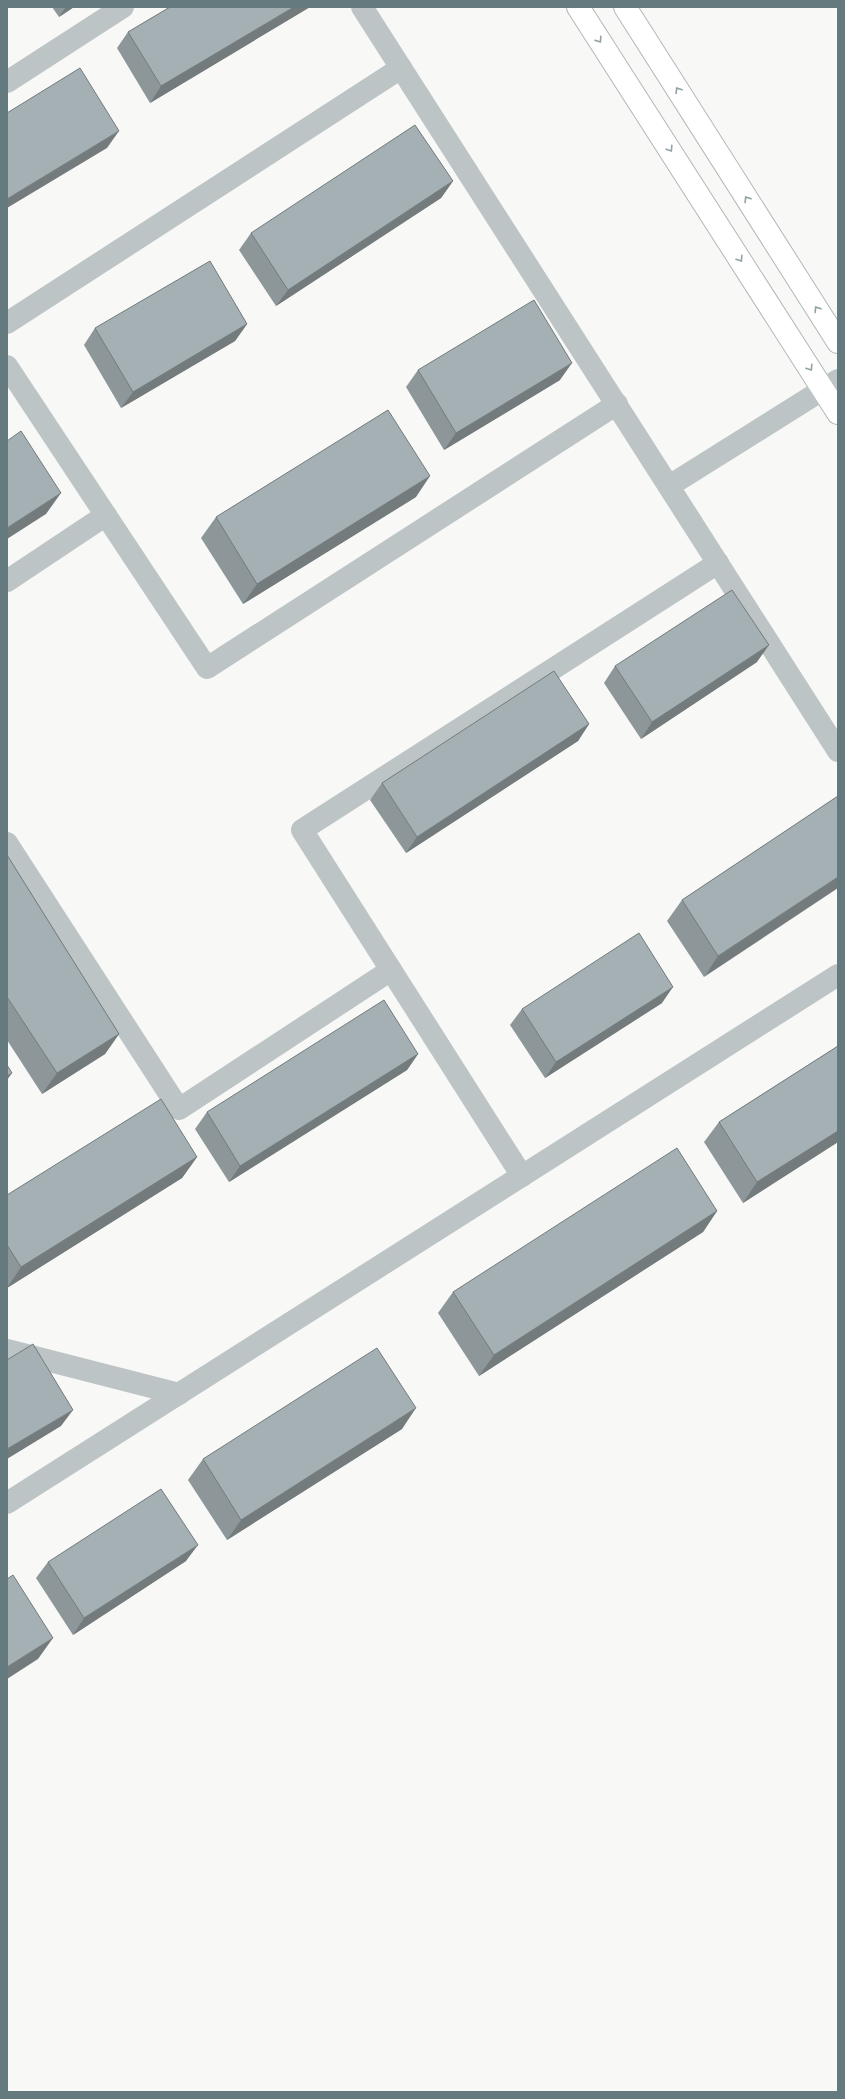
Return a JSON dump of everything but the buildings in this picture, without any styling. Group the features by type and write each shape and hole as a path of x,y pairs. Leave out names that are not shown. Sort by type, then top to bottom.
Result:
{"street":[{"path":"7,82 123,7"},
{"path":"362,7 838,751"},
{"path":"578,7 838,413"},
{"path":"625,7 838,342"},
{"path":"7,323 401,68"},
{"path":"7,366 207,668 617,404"},
{"path":"669,486 838,380"},
{"path":"7,581 106,515"},
{"path":"522,1176 302,830 718,562"},
{"path":"7,843 179,1108 391,970"},
{"path":"7,1503 838,976"},
{"path":"7,1350 179,1394"}]}
